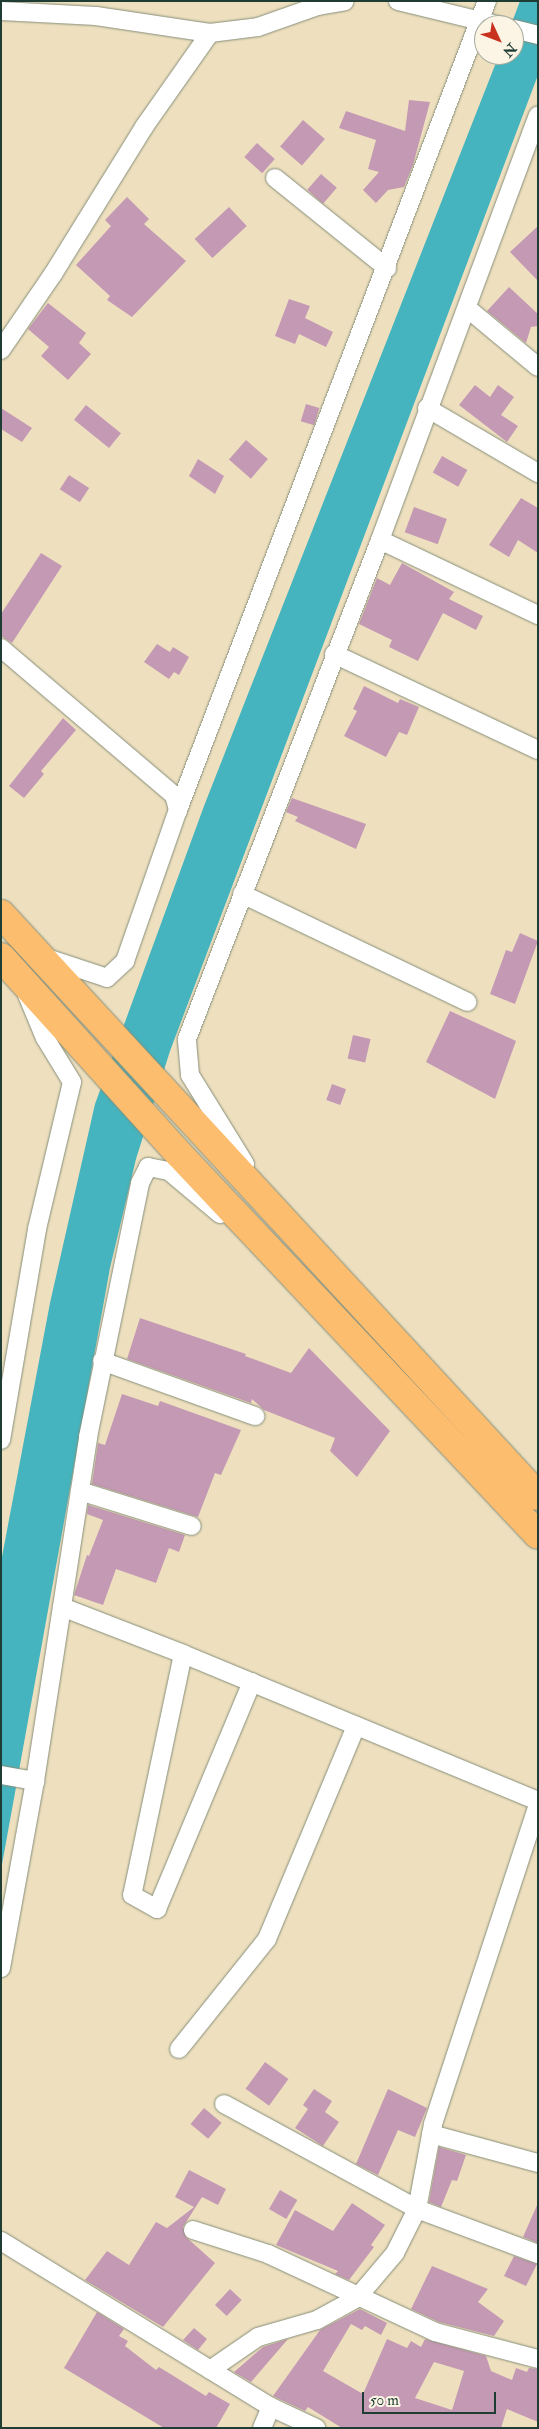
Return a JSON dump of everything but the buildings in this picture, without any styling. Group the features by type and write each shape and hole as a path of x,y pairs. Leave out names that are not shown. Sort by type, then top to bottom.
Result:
{"main road":[{"path":"1,914 538,1496"},
{"path":"10,966 178,1154 298,1278 538,1535"}],"street":[{"path":"1,11 96,16 210,33 258,27 318,6 345,1"},
{"path":"398,1 474,20"},
{"path":"481,15 487,1"},
{"path":"524,32 538,35"},
{"path":"1,350 53,274 144,127 210,33"},
{"path":"41,956 107,978 125,961 178,810 387,268 474,34"},
{"path":"274,1212 190,1075 187,1039 334,654 380,540 427,408 467,308 538,115"},
{"path":"274,178 387,268"},
{"path":"467,308 538,367"},
{"path":"427,408 538,473"},
{"path":"380,540 538,615"},
{"path":"1,648 174,795 178,810"},
{"path":"334,654 538,750"},
{"path":"242,894 466,1002"},
{"path":"1,1440 37,1229 72,1082 45,1038 10,966"},
{"path":"1,1968 36,1781 80,1491 102,1361 140,1183 148,1167 169,1171 298,1278"},
{"path":"102,1361 255,1416"},
{"path":"80,1491 192,1526"},
{"path":"62,1608 252,1682 538,1803 431,2134 417,2209 395,2253 357,2298 317,2320 258,2337 210,2370"},
{"path":"183,1654 132,1895 157,1909 252,1682"},
{"path":"179,2049 267,1938 356,1726"},
{"path":"1,1775 36,1781"},
{"path":"224,2104 417,2209 538,2254"},
{"path":"431,2134 538,2163"},
{"path":"193,2230 268,2254 357,2298 435,2332 538,2359"},
{"path":"1,2241 270,2407 316,2428"},
{"path":"262,2428 270,2407"}],"water":[{"path":"520,1 538,1 538,75 170,1051 136,1159 110,1268 1,1870 1,1562 50,1303 95,1104 204,806 495,65 524,65 524,15 515,15"}]}
